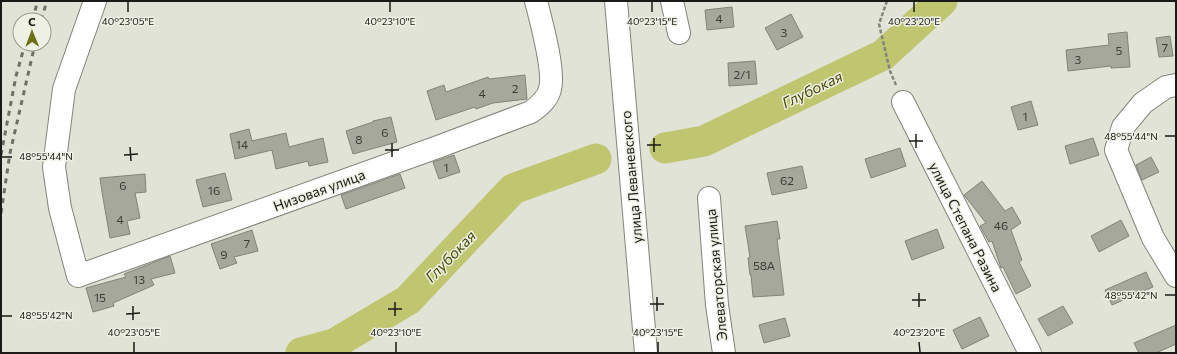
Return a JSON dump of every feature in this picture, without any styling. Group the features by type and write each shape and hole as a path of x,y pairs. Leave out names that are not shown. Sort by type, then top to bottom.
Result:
{"street":[{"name":"Низовая улица","path":"95,1 64,89 54,167 60,208 78,276 531,112 543,102 550,89 551,76 536,1"},
{"name":"улица Леваневского","path":"616,1 646,353"},
{"path":"672,1 679,33"},
{"path":"1176,85 1166,87 1143,103 1123,126 1116,150 1153,238 1176,276"},
{"name":"улица Степана Разина","path":"903,102 1030,353"},
{"name":"Элеваторская улица","path":"709,198 717,305 724,353"}],"path":[{"path":"887,1 879,24 890,70"}],"building":[{"path":"732,7 734,27 707,30 705,10"},
{"path":"791,14 803,37 777,50 765,28"},
{"path":"1127,32 1130,67 1111,68 1111,66 1068,71 1066,50 1109,45 1108,34"},
{"path":"1170,36 1173,56 1159,57 1156,38"},
{"path":"755,61 757,84 729,86 728,63"},
{"path":"525,75 527,99 493,103 476,109 475,107 436,120 427,91 444,85 446,92 488,77 489,79"},
{"path":"1031,101 1038,125 1018,130 1011,107"},
{"path":"391,117 397,142 353,154 346,131 373,121"},
{"path":"249,129 252,141 286,133 289,147 323,138 328,162 309,166 308,161 276,169 272,150 235,159 230,134"},
{"path":"1093,138 1099,155 1070,164 1065,146"},
{"path":"900,148 906,166 871,178 865,159"},
{"path":"454,155 460,172 439,179 433,162"},
{"path":"1151,157 1159,172 1142,180 1136,165"},
{"path":"802,166 807,188 772,195 767,173"},
{"path":"225,173 232,200 203,207 196,180"},
{"path":"145,174 146,192 135,193 140,218 127,221 130,234 110,238 100,178"},
{"path":"400,174 405,188 346,209 341,195"},
{"path":"982,181 1005,211 1012,207 1021,223 1011,230 1022,260 1019,262 1031,286 1016,294 1003,267 1001,268 992,241 989,242 980,226 986,223 964,195"},
{"path":"1121,220 1129,236 1099,252 1091,236"},
{"path":"777,221 780,239 777,239 784,295 753,297 748,258 750,257 745,226"},
{"path":"937,229 944,248 912,260 905,241"},
{"path":"252,230 258,251 234,257 237,263 220,269 211,244"},
{"path":"170,256 175,273 151,279 154,285 113,303 114,306 93,312 86,288 126,277 124,274"},
{"path":"1146,272 1153,287 1112,305 1105,290"},
{"path":"1063,306 1073,323 1048,336 1038,319"},
{"path":"980,317 989,336 962,349 953,330"},
{"path":"785,318 790,336 764,343 759,325"},
{"path":"1176,325 1176,344 1156,353 1139,353 1134,343"}],"waterway":[{"name":"Глубокая","path":"665,148 704,141 883,55 942,1"},
{"name":"Глубокая","path":"301,353 334,344 408,300 513,189 596,159"}],"railway":[{"path":"35,12 38,1"},
{"path":"44,12 47,1"},
{"path":"1,155 16,76 23,52"},
{"path":"1,213 10,153 33,52"}]}
